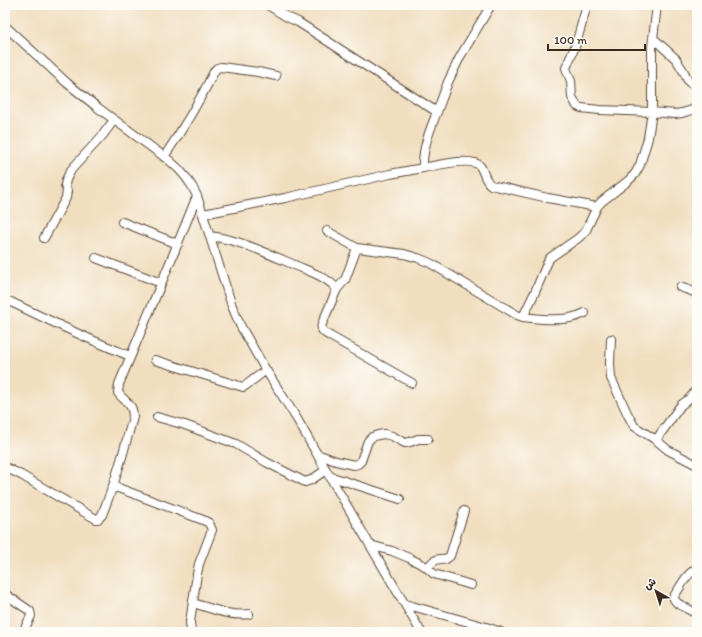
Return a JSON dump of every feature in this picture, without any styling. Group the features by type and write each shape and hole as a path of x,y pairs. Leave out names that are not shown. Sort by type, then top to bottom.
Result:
{"street":[{"path":"268,5 298,22 437,112"},
{"path":"423,168 423,155 428,136 446,87 460,57 491,5"},
{"path":"587,5 576,44 566,68 571,81 572,97 577,106 581,108 600,110 679,114 697,107"},
{"path":"523,317 536,292 549,259 585,232 597,207 628,181 635,174 640,165 648,138 652,112 651,80 653,38 657,5"},
{"path":"6,28 67,83 178,167 193,188 197,196 235,314 243,330 297,419 421,632"},
{"path":"653,38 676,59 688,81 690,83 697,82"},
{"path":"164,157 186,124 217,68 221,67 258,72 276,76"},
{"path":"44,238 66,198 67,191 65,185 70,170 102,136 114,120"},
{"path":"203,214 285,198 390,174 462,162 474,162 480,166 487,182 491,185 597,207"},
{"path":"6,468 21,475 96,519 102,515 113,486 134,417 131,406 118,393 119,384 197,196"},
{"path":"122,222 178,244"},
{"path":"327,231 357,248 404,254 430,263 517,315 523,317 535,319 561,319 571,318 585,313"},
{"path":"210,236 224,238 254,248 320,276 333,284 337,289"},
{"path":"357,248 345,280 337,289 322,324 322,330 412,383"},
{"path":"96,258 161,283"},
{"path":"680,286 697,293"},
{"path":"11,302 130,356"},
{"path":"611,339 611,378 634,426 656,440 668,450 697,466"},
{"path":"155,360 242,387 266,370"},
{"path":"656,440 681,405 689,399 697,389"},
{"path":"156,417 236,444 266,462 305,482 328,473 400,499"},
{"path":"317,454 336,461 356,465 361,461 368,441 372,437 384,434 392,436 405,443 418,439 428,439"},
{"path":"113,486 203,520 210,526 212,530 199,564 195,583 190,622 191,632"},
{"path":"428,568 430,564 436,560 446,559 450,556 464,511"},
{"path":"370,545 392,551 409,558 428,568 431,573 472,585"},
{"path":"697,569 688,575 674,596 677,603 697,614"},
{"path":"5,594 30,611 31,616 23,632"},
{"path":"193,603 233,614 248,614"},
{"path":"405,604 501,632"}]}
